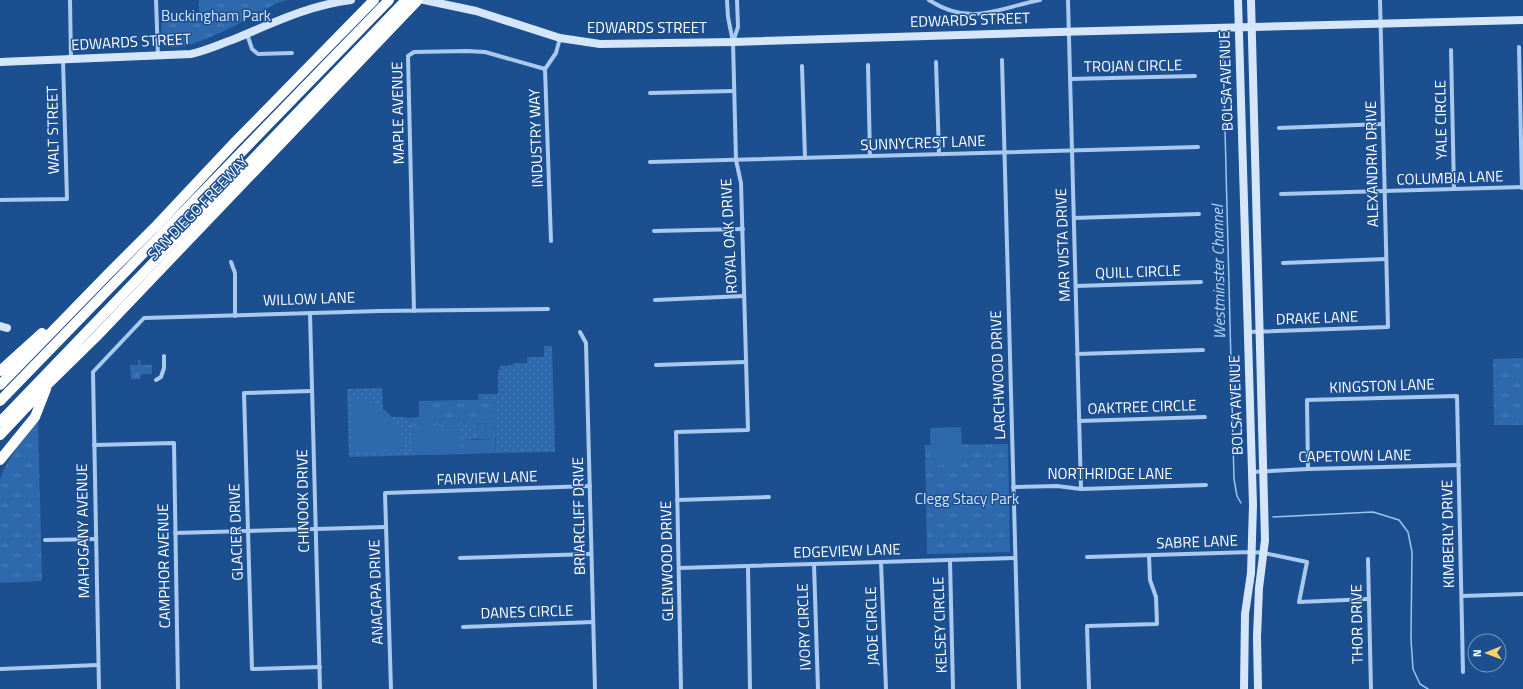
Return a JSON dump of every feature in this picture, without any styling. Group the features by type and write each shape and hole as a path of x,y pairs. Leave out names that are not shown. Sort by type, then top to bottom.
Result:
{"highway":[{"name":"SAN DIEGO FREEWAY","path":"0,385 374,0"},
{"path":"0,402 389,0"},
{"path":"0,422 406,0"},
{"name":"SAN DIEGO FREEWAY","path":"0,435 418,0"},
{"path":"0,371 109,273"},
{"path":"0,460 35,417 48,384"}],"street":[{"name":"WALT STREET","path":"0,200 67,199 67,60 70,0"},
{"path":"156,0 158,57"},
{"name":"EDWARDS STREET","path":"0,62 158,57 199,52 247,34 298,12 351,0"},
{"name":"EDWARDS STREET","path":"424,0 476,11 560,38 600,44 733,42 1069,31 1523,20"},
{"path":"728,0 728,17 733,42"},
{"path":"733,42 738,26 737,0"},
{"path":"929,0 953,12 974,15 991,13 1040,0"},
{"name":"MAR VISTA DRIVE","path":"1068,0 1081,489"},
{"name":"BOLSA AVENUE","path":"1238,0 1252,472 1252,552 1251,573 1245,606 1244,689"},
{"name":"BOLSA AVENUE","path":"1251,0 1264,553 1259,588 1257,637 1258,689"},
{"name":"ALEXANDRIA DRIVE","path":"1380,0 1388,327"},
{"path":"247,34 252,49 258,54 292,53"},
{"name":"INDUSTRY WAY","path":"551,241 545,69 556,53 560,38"},
{"name":"ROYAL OAK DRIVE","path":"676,432 748,430 743,229 741,184 736,160 733,42"},
{"path":"1519,47 1523,188"},
{"name":"YALE CIRCLE","path":"1451,50 1454,189"},
{"name":"MAPLE AVENUE","path":"414,311 408,56 414,52 485,52 545,69"},
{"name":"LARCHWOOD DRIVE","path":"1002,60 1019,689"},
{"path":"936,62 939,154"},
{"path":"868,65 870,156"},
{"path":"802,66 805,158"},
{"name":"TROJAN CIRCLE","path":"1070,80 1195,76"},
{"path":"650,93 734,91"},
{"path":"1279,128 1383,124"},
{"name":"SUNNYCREST LANE","path":"650,162 1198,147"},
{"name":"COLUMBIA LANE","path":"1281,194 1523,188"},
{"path":"1074,218 1199,214"},
{"path":"654,231 743,229"},
{"path":"1283,263 1386,259"},
{"path":"231,262 235,273 235,316"},
{"name":"QUILL CIRCLE","path":"1076,286 1201,282"},
{"path":"655,300 744,296"},
{"name":"WILLOW LANE","path":"93,372 144,318 310,313 548,309"},
{"name":"CHINOOK DRIVE","path":"310,313 320,689"},
{"name":"DRAKE LANE","path":"1248,332 1388,327"},
{"name":"BRIARCLIFF DRIVE","path":"580,332 586,343 595,689"},
{"path":"1077,354 1203,350"},
{"path":"156,380 161,377 164,368 164,356"},
{"path":"656,365 746,362"},
{"name":"MAHOGANY AVENUE","path":"93,372 99,689"},
{"name":"GLACIER DRIVE","path":"312,391 244,393 252,669 320,668"},
{"name":"KINGSTON LANE","path":"1308,469 1307,400 1457,396"},
{"name":"KIMBERLY DRIVE","path":"1457,396 1463,672"},
{"name":"OAKTREE CIRCLE","path":"1079,421 1205,417"},
{"name":"GLENWOOD DRIVE","path":"676,432 681,689"},
{"name":"CAMPHOR AVENUE","path":"94,445 174,443 178,689"},
{"name":"CAPETOWN LANE","path":"1252,472 1459,465"},
{"name":"NORTHRIDGE LANE","path":"1013,487 1057,486 1081,489 1206,485"},
{"name":"FAIRVIEW LANE","path":"385,494 590,486"},
{"name":"ANACAPA DRIVE","path":"385,494 390,689"},
{"path":"677,500 769,497"},
{"path":"175,533 386,527"},
{"path":"45,540 96,539"},
{"name":"SABRE LANE","path":"1087,557 1252,552 1264,553 1307,562 1299,602 1369,599"},
{"path":"460,558 592,554"},
{"path":"1089,689 1087,626 1157,624 1156,598 1150,580 1149,556"},
{"name":"EDGEVIEW LANE","path":"679,568 1015,558"},
{"name":"KELSEY CIRCLE","path":"950,560 953,689"},
{"name":"THOR DRIVE","path":"1368,560 1371,689"},
{"name":"JADE CIRCLE","path":"881,562 886,689"},
{"name":"IVORY CIRCLE","path":"814,564 818,689"},
{"path":"748,566 750,689"},
{"path":"1462,596 1523,594"},
{"name":"DANES CIRCLE","path":"463,627 593,622"},
{"path":"0,669 98,666"}],"green space":[{"name":"Buckingham Park","path":"199,0 287,0 275,4 236,25 201,41 185,46 173,47 165,44 162,36 162,19 199,18"},
{"path":"544,346 552,346 555,452 496,453 495,426 473,427 473,439 465,440 465,454 349,457 347,389 382,388 383,417 411,418 412,426 495,423 494,400 479,400 478,394 498,394 498,370 500,370 500,366 513,365 514,363 527,363 527,357 544,357"},
{"path":"1523,358 1523,425 1494,425 1493,359"},
{"path":"138,360 140,360 141,365 152,365 152,374 141,374 140,379 131,379 130,365 138,365"},
{"path":"494,400 495,423 412,426 411,418 419,417 419,401"},
{"path":"352,401 366,401 376,405 389,414 398,427 404,450 353,451"},
{"path":"420,402 431,402 432,424 420,425"},
{"path":"38,421 42,581 0,583 0,479 3,471 21,441"},
{"path":"459,426 459,454 414,455 413,427"},
{"path":"495,426 495,439 473,439 473,427"},
{"path":"961,427 963,464 931,465 930,428"},
{"path":"495,439 496,453 465,454 465,440"},
{"name":"Clegg Stacy Park","path":"1008,444 1010,552 927,554 925,445"}],"waterway":[{"name":"Westminster Channel","path":"1220,40 1223,52 1234,479 1237,496 1241,503"},
{"name":"Westminster Channel","path":"1273,517 1373,512 1399,520 1408,532 1412,552 1411,639 1413,669 1420,684 1428,689"}]}
